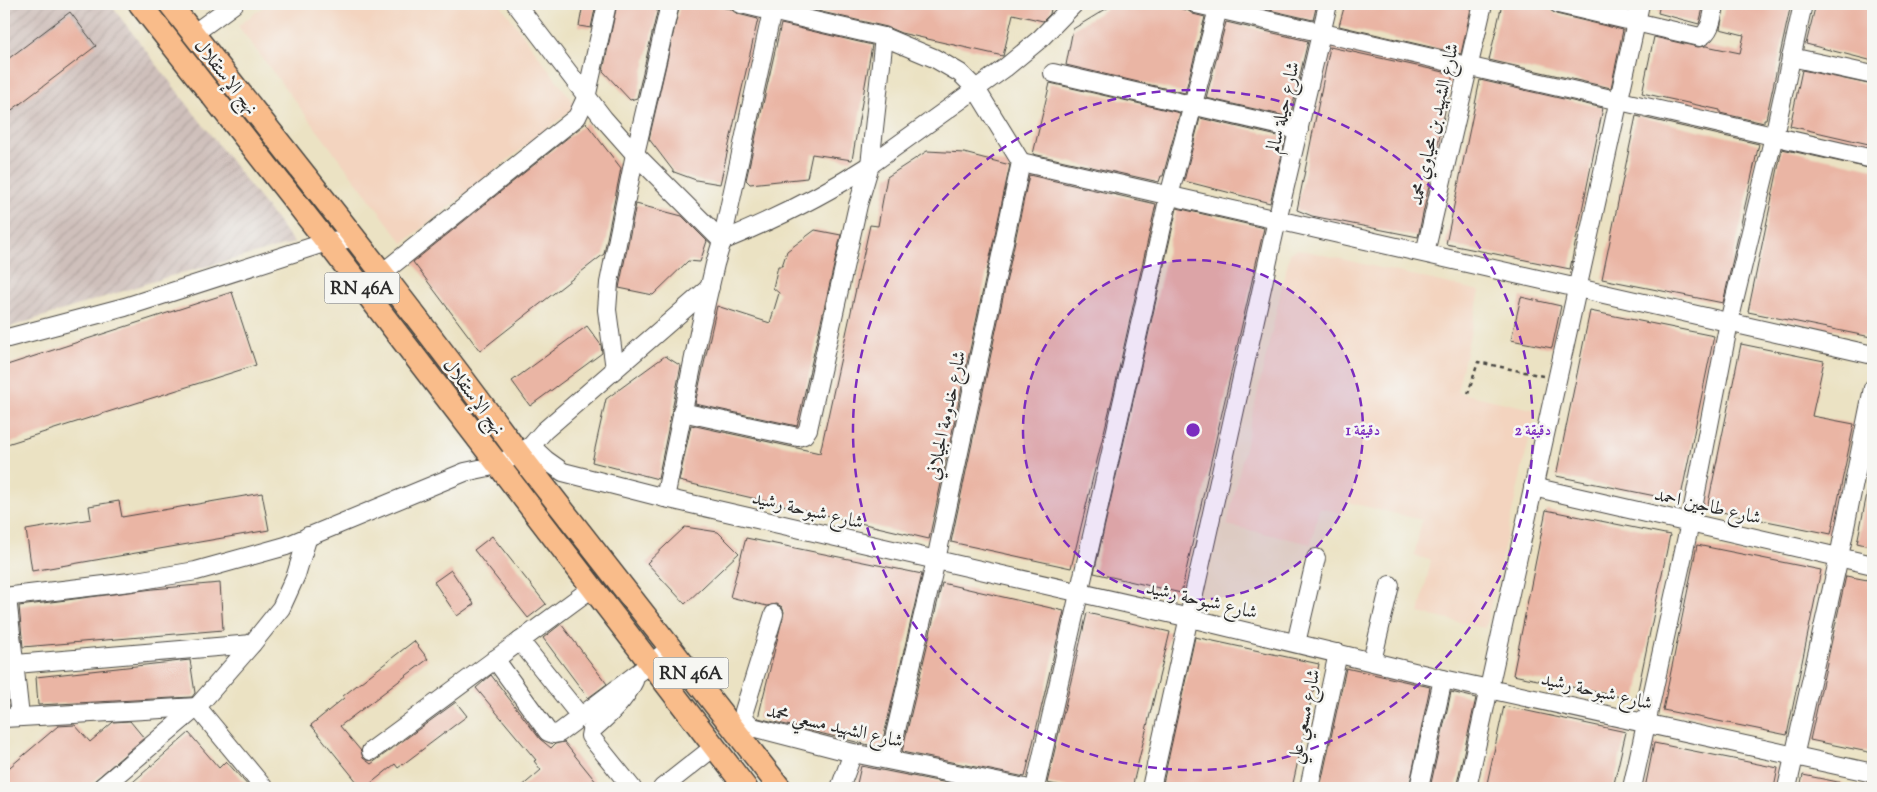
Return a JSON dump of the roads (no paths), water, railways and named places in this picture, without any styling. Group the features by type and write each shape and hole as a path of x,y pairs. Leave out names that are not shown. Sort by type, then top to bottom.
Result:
{"main road":[{"name":"نهج الإستقلال","path":"140,4 327,242 592,588 644,669 714,747 746,788"},
{"name":"نهج الإستقلال","path":"170,4 381,274 525,450 671,648 780,788"}],"street":[{"path":"193,34 234,4"},
{"path":"516,4 586,98 635,154 722,241"},
{"path":"381,274 577,117 586,98 607,4"},
{"path":"615,369 607,310 609,283 635,154 670,4"},
{"path":"741,4 884,37 934,58 960,73 976,89 1020,162 1873,355"},
{"path":"722,241 762,225 853,177 1005,68 1040,39 1074,4"},
{"path":"1196,4 1873,159"},
{"name":"شارع حيلة سالم","path":"1151,788 1277,220 1328,4"},
{"name":"شارع الشهيد بن محياوي محمد","path":"1425,253 1484,4"},
{"path":"1558,4 1700,37 1709,30 1715,4"},
{"path":"1467,788 1640,4"},
{"path":"1632,788 1690,523 1729,322 1774,136 1803,4"},
{"path":"1035,788 1169,196 1218,9"},
{"path":"665,498 682,412 722,241 772,11"},
{"path":"682,412 798,438 804,435 808,429 858,206 870,165 884,37"},
{"path":"1791,57 1873,75"},
{"path":"1054,73 1298,130"},
{"name":"شارع خدومة الجيلاني","path":"889,760 936,560 1020,162"},
{"path":"4,339 125,307 327,242 354,238"},
{"path":"197,707 12,718 5,597 130,582 196,571 286,546 464,472 498,465 525,450 544,430 710,287"},
{"path":"1787,788 1839,557 1873,388"},
{"name":"شارع شبوحة رشيد","path":"525,450 546,460 563,472 665,498 1079,592 1443,678 1873,773"},
{"name":"شارع طاجين احمد","path":"1533,487 1873,566"},
{"path":"107,786 197,707 281,608 296,575 308,536"},
{"path":"1296,643 1316,558"},
{"path":"1372,661 1390,585"},
{"path":"372,751 592,588"},
{"name":"شارع الشهيد مسعي محمد","path":"774,614 744,711 745,719 752,727 852,753 998,786 1025,788"},
{"path":"520,641 581,717"},
{"path":"9,665 252,644"},
{"path":"495,659 548,732 553,734 559,733 581,717 671,648"},
{"name":"شارع مسعي علي","path":"1309,788 1338,653"},
{"path":"632,788 590,736 591,731 619,706 644,669"},
{"path":"1418,788 1443,678"},
{"path":"197,707 264,788"},
{"path":"662,788 714,747"},
{"path":"840,788 852,753"}]}
